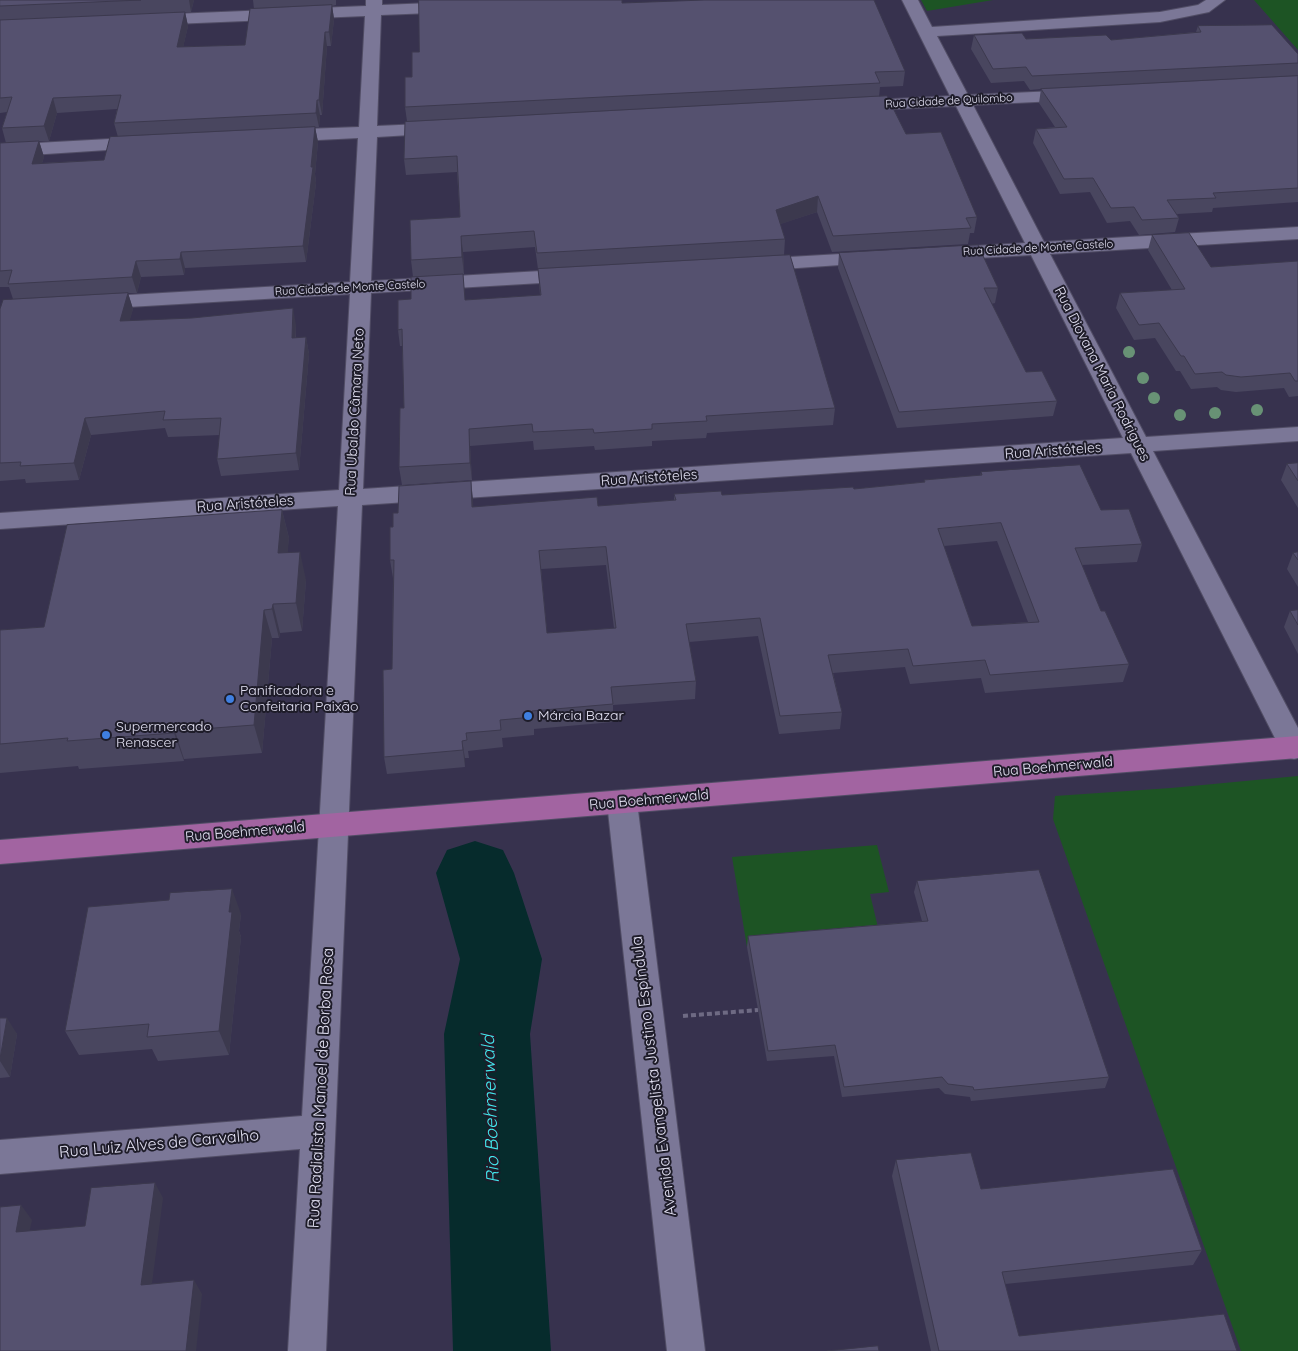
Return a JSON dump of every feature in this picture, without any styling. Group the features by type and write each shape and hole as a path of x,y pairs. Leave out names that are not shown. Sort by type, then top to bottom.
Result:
{"main road":[{"name":"Rua Boehmerwald","path":"0,852 1296,748"}],"street":[{"name":"Rua Diovana Maria Rodrigues","path":"910,0 1296,748"},
{"path":"926,32 1160,17 1203,9 1217,0"},
{"path":"138,21 374,5 470,6"},
{"name":"Rua Ubaldo Câmara Neto","path":"335,825 374,5"},
{"name":"Rua Cidade de Quilombo","path":"843,107 1090,94"},
{"path":"259,137 457,127"},
{"path":"0,150 159,142"},
{"name":"Rua Cidade de Monte Castelo","path":"739,266 1298,233"},
{"name":"Rua Cidade de Monte Castelo","path":"78,304 589,274"},
{"name":"Rua Aristóteles","path":"0,521 1298,434"},
{"name":"Avenida Evangelista Justino Espíndula","path":"622,802 686,1351"},
{"name":"Rua Radialista Manoel de Borba Rosa","path":"307,1351 335,825"},
{"name":"Rua Luiz Alves de Carvalho","path":"0,1157 319,1131"}],"path":[{"path":"648,1020 758,1010"}],"green space":[{"path":"921,0 993,0 927,11"},
{"path":"1254,0 1298,0 1298,50"},
{"path":"1298,776 1298,1351 1241,1351 1053,819 1055,796 1171,788"},
{"path":"877,845 889,892 870,894 880,936 747,947 732,857"}],"building":[{"path":"0,0 141,0 0,6"},
{"path":"419,0 622,0 622,3 704,0 874,0 905,71 875,72 880,83 405,107 405,77 412,77 412,52 419,52"},
{"path":"332,5 329,32 325,32 319,100 317,100 316,113 114,123 121,95 53,98 44,126 2,128 12,97 0,98 0,20 185,12 177,47 245,45 250,9"},
{"path":"1272,25 1298,54 1298,63 1032,76 1026,67 993,69 974,35 1022,33 1026,39 1106,35 1111,40 1201,32 1198,26"},
{"path":"1298,76 1298,188 1213,193 1216,198 1167,200 1179,218 1142,220 1134,207 1111,208 1093,178 1064,179 1036,129 1067,127 1041,89"},
{"path":"887,96 906,134 941,132 977,217 966,218 971,228 833,236 818,196 776,210 785,239 537,253 534,231 461,236 462,257 411,260 410,220 460,217 457,156 404,159 405,122"},
{"path":"315,127 311,167 313,167 303,246 181,252 180,259 136,261 132,277 8,284 12,270 0,271 0,143 39,141 32,164 104,160 110,137"},
{"path":"1189,233 1211,267 1298,261 1298,381 1295,381 1290,373 1241,377 1226,375 1222,372 1195,374 1159,323 1139,325 1120,293 1185,289 1152,235"},
{"path":"978,245 998,288 984,288 1026,372 1042,371 1057,401 899,412 839,253"},
{"path":"790,255 835,408 706,416 707,421 652,424 652,429 594,433 593,429 533,432 532,424 469,429 470,463 399,467 400,408 404,408 402,329 398,330 398,300 411,299 411,277 463,274 465,300 541,295 538,269"},
{"path":"128,293 120,321 192,318 293,308 292,338 306,337 296,453 217,459 221,418 163,420 165,411 85,418 74,463 20,466 21,462 0,463 0,309 3,300"},
{"path":"1298,463 1298,481 1287,464"},
{"path":"1080,465 1101,510 1129,509 1142,544 1075,548 1101,611 1105,611 1129,664 990,675 985,660 913,666 908,649 828,655 842,712 780,716 760,618 686,624 696,681 611,687 613,704 532,711 533,717 500,720 501,730 466,733 467,740 462,741 463,750 384,757 383,670 392,669 394,560 390,560 390,527 393,527 393,513 398,513 399,486 471,481 472,507 597,497 598,506 676,500 674,494 721,491 722,495 853,487 854,489 982,475 981,472","holes":["1001,523 1039,622 972,626 938,529","606,547 616,628 547,633 539,551"]},
{"path":"282,510 278,553 300,552 296,603 273,604 272,609 264,610 254,725 175,731 174,733 67,741 68,738 0,744 0,630 44,627 67,525"},
{"path":"1298,552 1298,560 1293,553"},
{"path":"1298,610 1298,625 1290,611"},
{"path":"1039,870 1109,1077 974,1090 973,1087 948,1084 942,1077 844,1087 835,1045 768,1051 748,936 928,921 917,881"},
{"path":"232,889 229,912 232,912 219,1031 147,1037 149,1024 65,1031 88,907 169,900 170,893"},
{"path":"0,1018 7,1018 0,1059"},
{"path":"971,1153 981,1189 1173,1169 1202,1250 1002,1272 1019,1336 1224,1314 1237,1351 939,1351 896,1160"},
{"path":"155,1183 141,1285 194,1280 186,1351 0,1351 0,1207 21,1205 16,1232 85,1226 91,1188"},
{"path":"878,1346 879,1351 827,1351"}],"waterway":[{"name":"Rio Boehmerwald","path":"475,873 501,959 487,1034 502,1351"}],"place":[{"name":"Panificadora e Confeitaria Paixão","path":"230,699"},
{"name":"Márcia Bazar","path":"528,716"},
{"name":"Supermercado Renascer","path":"106,735"}]}
